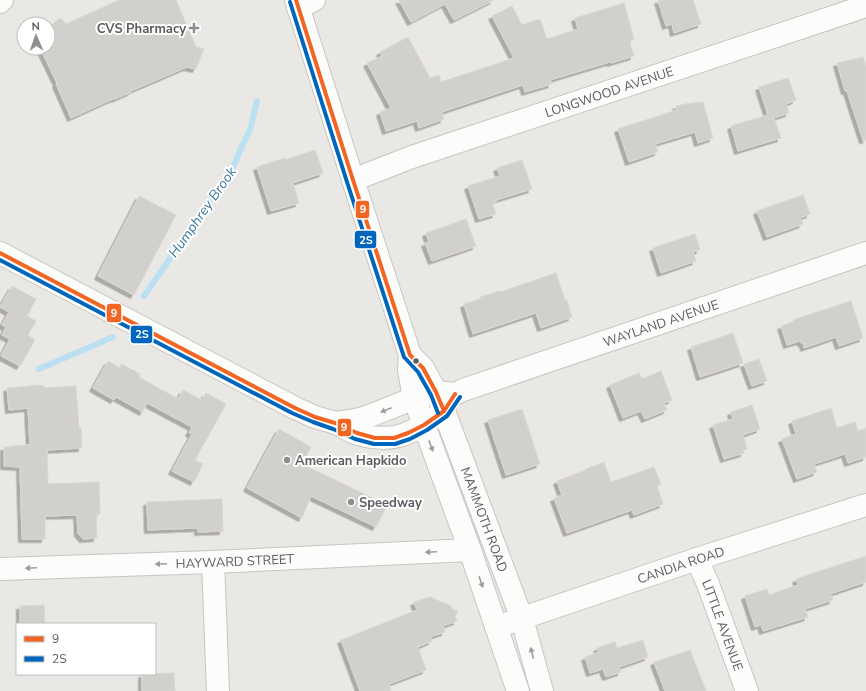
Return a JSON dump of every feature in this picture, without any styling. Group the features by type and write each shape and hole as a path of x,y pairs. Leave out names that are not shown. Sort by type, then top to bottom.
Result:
{"main road":[{"name":"MAMMOTH ROAD","path":"303,3 353,180 410,355 409,370 414,398 470,550 518,691"},
{"name":"LONGWOOD AVENUE","path":"353,180 420,155 866,6"},
{"path":"0,253 295,408 315,417 335,423 357,434 375,438 394,438 408,433 424,425 445,399"},
{"name":"WAYLAND AVENUE","path":"445,399 463,390 866,253"},
{"name":"MAMMOTH ROAD","path":"410,355 423,368 445,399 522,619 542,691"},
{"path":"335,423 359,419 414,398 445,399"},
{"name":"CANDIA ROAD","path":"496,627 697,559 866,505"},
{"name":"HAYWARD STREET","path":"0,569 213,562 470,550"},
{"name":"LITTLE AVENUE","path":"697,559 708,584 747,691"},
{"path":"213,562 218,691"}],"building":[{"path":"119,0 176,0 196,47 204,49 196,69 187,67 71,118 44,56 56,56 56,21 60,18 66,24"},
{"path":"399,0 494,0 454,20 445,4 411,22"},
{"path":"658,0 693,0 701,24 674,33 672,24 666,26"},
{"path":"624,3 634,39 629,40 634,56 550,80 552,84 525,92 523,85 442,112 444,119 419,128 417,121 386,131 380,112 391,108 367,63 382,56 380,52 408,37 430,78 439,75 441,82 514,58 492,16 512,6 522,25 540,19 547,39 578,29 575,18"},
{"path":"863,57 866,67 866,140 863,140 847,91 845,91 837,63"},
{"path":"788,78 796,100 786,104 789,113 774,118 781,138 738,151 731,126 768,115 759,87"},
{"path":"703,102 713,138 698,143 695,132 655,144 658,152 629,162 618,129 677,110 676,106"},
{"path":"315,150 323,173 293,183 299,203 271,211 257,167"},
{"path":"522,160 532,189 496,200 496,202 492,203 496,214 479,219 468,186 500,176 497,168"},
{"path":"803,195 810,214 800,218 803,224 767,237 757,211"},
{"path":"139,196 176,215 134,295 98,276"},
{"path":"466,219 476,246 432,261 425,243 429,242 426,233"},
{"path":"695,234 700,250 693,252 696,261 661,273 653,248"},
{"path":"556,273 572,317 541,328 536,313 473,334 464,304 481,299 480,297 499,291 500,292"},
{"path":"12,286 36,299 27,316 36,321 28,335 35,340 20,366 1,356 10,339 2,335 6,327 2,325 9,312 0,307"},
{"path":"851,301 863,338 839,346 836,337 804,348 803,343 800,341 787,345 781,326 794,322 793,320"},
{"path":"733,333 743,363 700,377 691,347"},
{"path":"759,359 767,381 752,386 744,364"},
{"path":"108,361 120,368 121,364 140,374 139,377 178,399 183,390 202,400 206,393 226,404 195,460 203,464 194,482 172,471 192,434 189,433 192,427 147,403 143,412 116,397 114,400 93,388"},
{"path":"661,371 672,400 664,403 667,410 645,419 641,411 623,418 610,385 639,373 642,379"},
{"path":"40,385 44,386 44,388 76,386 82,448 47,450 48,484 99,482 100,514 96,514 97,538 83,539 78,533 77,515 45,516 45,539 22,539 20,467 4,466 4,447 30,445 28,408 9,410 7,388"},
{"path":"752,405 760,429 743,435 747,449 743,450 744,453 724,459 713,425 733,419 731,412"},
{"path":"831,408 837,428 855,422 858,431 866,428 866,457 848,463 845,454 814,464 817,472 797,479 782,439 796,434 792,421"},
{"path":"522,409 540,464 506,475 488,420"},
{"path":"279,429 311,447 302,464 387,505 376,527 311,496 302,518 247,488"},
{"path":"604,462 611,482 654,467 661,484 657,486 663,504 634,515 632,510 567,533 554,498 562,495 557,481"},
{"path":"222,499 223,531 198,532 198,528 148,530 147,502"},
{"path":"866,556 866,582 830,594 833,600 805,609 808,617 763,631 761,625 755,627 745,596 767,589 769,595 798,585 796,579"},
{"path":"430,597 451,606 452,609 458,611 455,617 457,621 443,626 445,632 430,637 432,641 418,647 426,670 389,684 391,691 360,691 341,640 417,610 414,602"},
{"path":"44,605 45,623 20,623 20,606"},
{"path":"643,640 648,657 619,667 621,672 606,677 603,669 590,673 585,657 599,652 597,648 615,642 617,648"},
{"path":"690,650 706,691 665,691 654,662"},
{"path":"174,673 175,691 142,691 142,675 156,675 156,674"}],"waterway":[{"name":"Humphrey Brook","path":"144,296 213,196 231,173 250,130 257,101"},
{"name":"Humphrey Brook","path":"39,369 113,337"}],"transit line":[{"name":"9","path":"296,0 410,355 423,368 444,411"},
{"name":"2S","path":"290,2 404,357 418,372 431,395 438,413"},
{"name":"9","path":"0,253 295,408 357,433 375,438 394,438 408,433 424,425 444,411 455,394"},
{"name":"2S","path":"0,260 292,413 355,439 374,444 395,444 410,439 427,430 447,416 460,397"}],"place":[{"name":"CVS Pharmacy","path":"194,28"},
{"name":"American Hapkido","path":"287,460"},
{"name":"Speedway","path":"351,502"}]}
